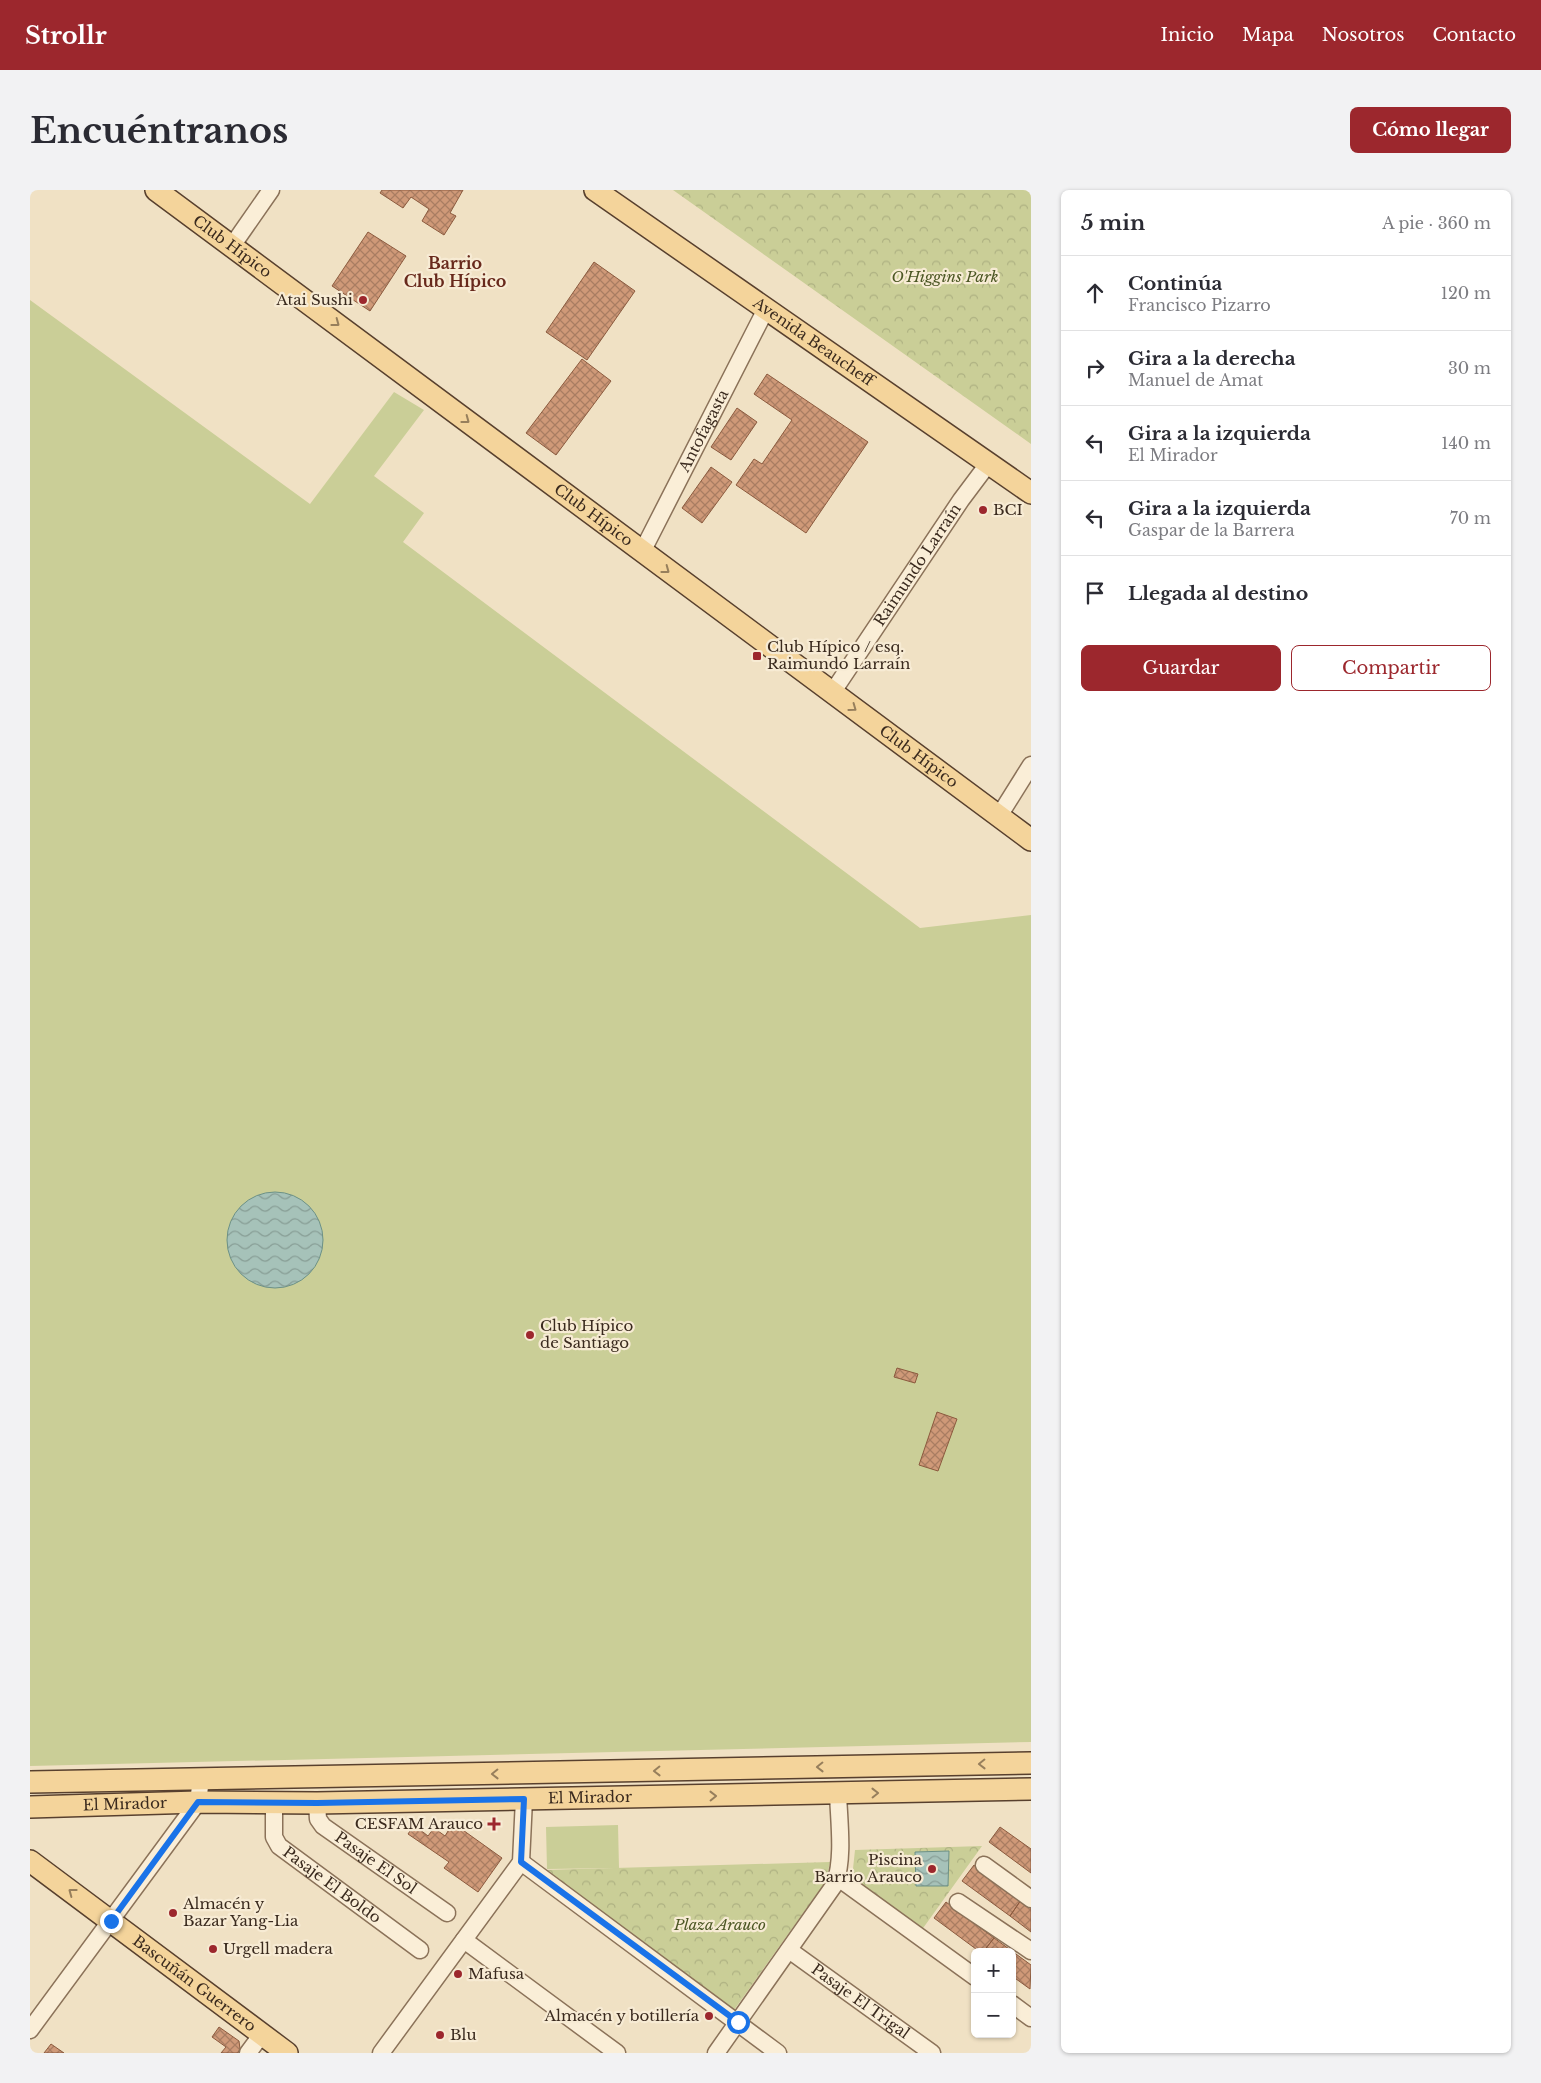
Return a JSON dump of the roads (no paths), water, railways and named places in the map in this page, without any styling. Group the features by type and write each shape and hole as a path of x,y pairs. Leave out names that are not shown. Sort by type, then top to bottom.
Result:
{"main road":[{"name":"Club Hípico","path":"156,190 1031,840"},
{"name":"Avenida Beaucheff","path":"595,190 1031,493"},
{"name":"El Mirador","path":"30,1782 1031,1763"},
{"path":"906,1765 907,1792"},
{"path":"578,1798 579,1772"},
{"name":"El Mirador","path":"30,1807 198,1802 274,1804 1031,1789"},
{"name":"Bascuñán Guerrero","path":"30,1861 287,2053"}],"street":[{"path":"232,246 272,190"},
{"name":"Antofagasta","path":"642,552 766,309"},
{"name":"Raimundo Larraín","path":"832,693 956,508 988,464"},
{"path":"999,816 1031,765"},
{"path":"30,2030 198,1802 201,1779"},
{"path":"716,2053 829,1893 837,1876 840,1855 838,1793"},
{"path":"381,2053 521,1862 524,1799"},
{"name":"Pasaje El Sol","path":"317,1803 318,1819 323,1826 447,1913"},
{"name":"Pasaje El Boldo","path":"274,1804 274,1837 279,1846 420,1950"},
{"path":"521,1862 778,2053"},
{"path":"984,1865 1031,1899"},
{"path":"837,1876 971,1974"},
{"path":"958,1902 1031,1951"},
{"path":"464,1940 617,2053"},
{"name":"Pasaje El Trigal","path":"789,1950 932,2053"},
{"path":"1016,2007 1031,2018"},
{"path":"248,2053 262,2034"}],"water":[{"path":"275,1192 293,1196 309,1206 319,1222 323,1240 319,1258 309,1274 293,1284 275,1288 257,1284 241,1274 231,1258 227,1240 231,1222 241,1206 257,1196"},
{"name":"Piscina Barrio Arauco","path":"949,1851 948,1886 916,1886 915,1852"}],"place":[{"name":"Atai Sushi","path":"363,300"},
{"name":"BCI","path":"983,510"},
{"name":"Club Hípico / esq. Raimundo Larraín","path":"757,656"},
{"name":"Club Hípico de Santiago","path":"530,1335"},
{"name":"CESFAM Arauco","path":"494,1824"},
{"name":"Piscina Barrio Arauco","path":"932,1869"},
{"name":"Almacén y Bazar Yang-Lia","path":"173,1913"},
{"name":"Urgell madera","path":"213,1949"},
{"name":"Mafusa","path":"458,1974"},
{"name":"Almacén y botillería","path":"709,2016"},
{"name":"Blu","path":"440,2035"}],"district":[{"name":"Barrio Club Hípico","path":"455,272"}],"park label":[{"name":"O'Higgins Park","path":"945,277"},
{"name":"Plaza Arauco","path":"720,1925"}]}
